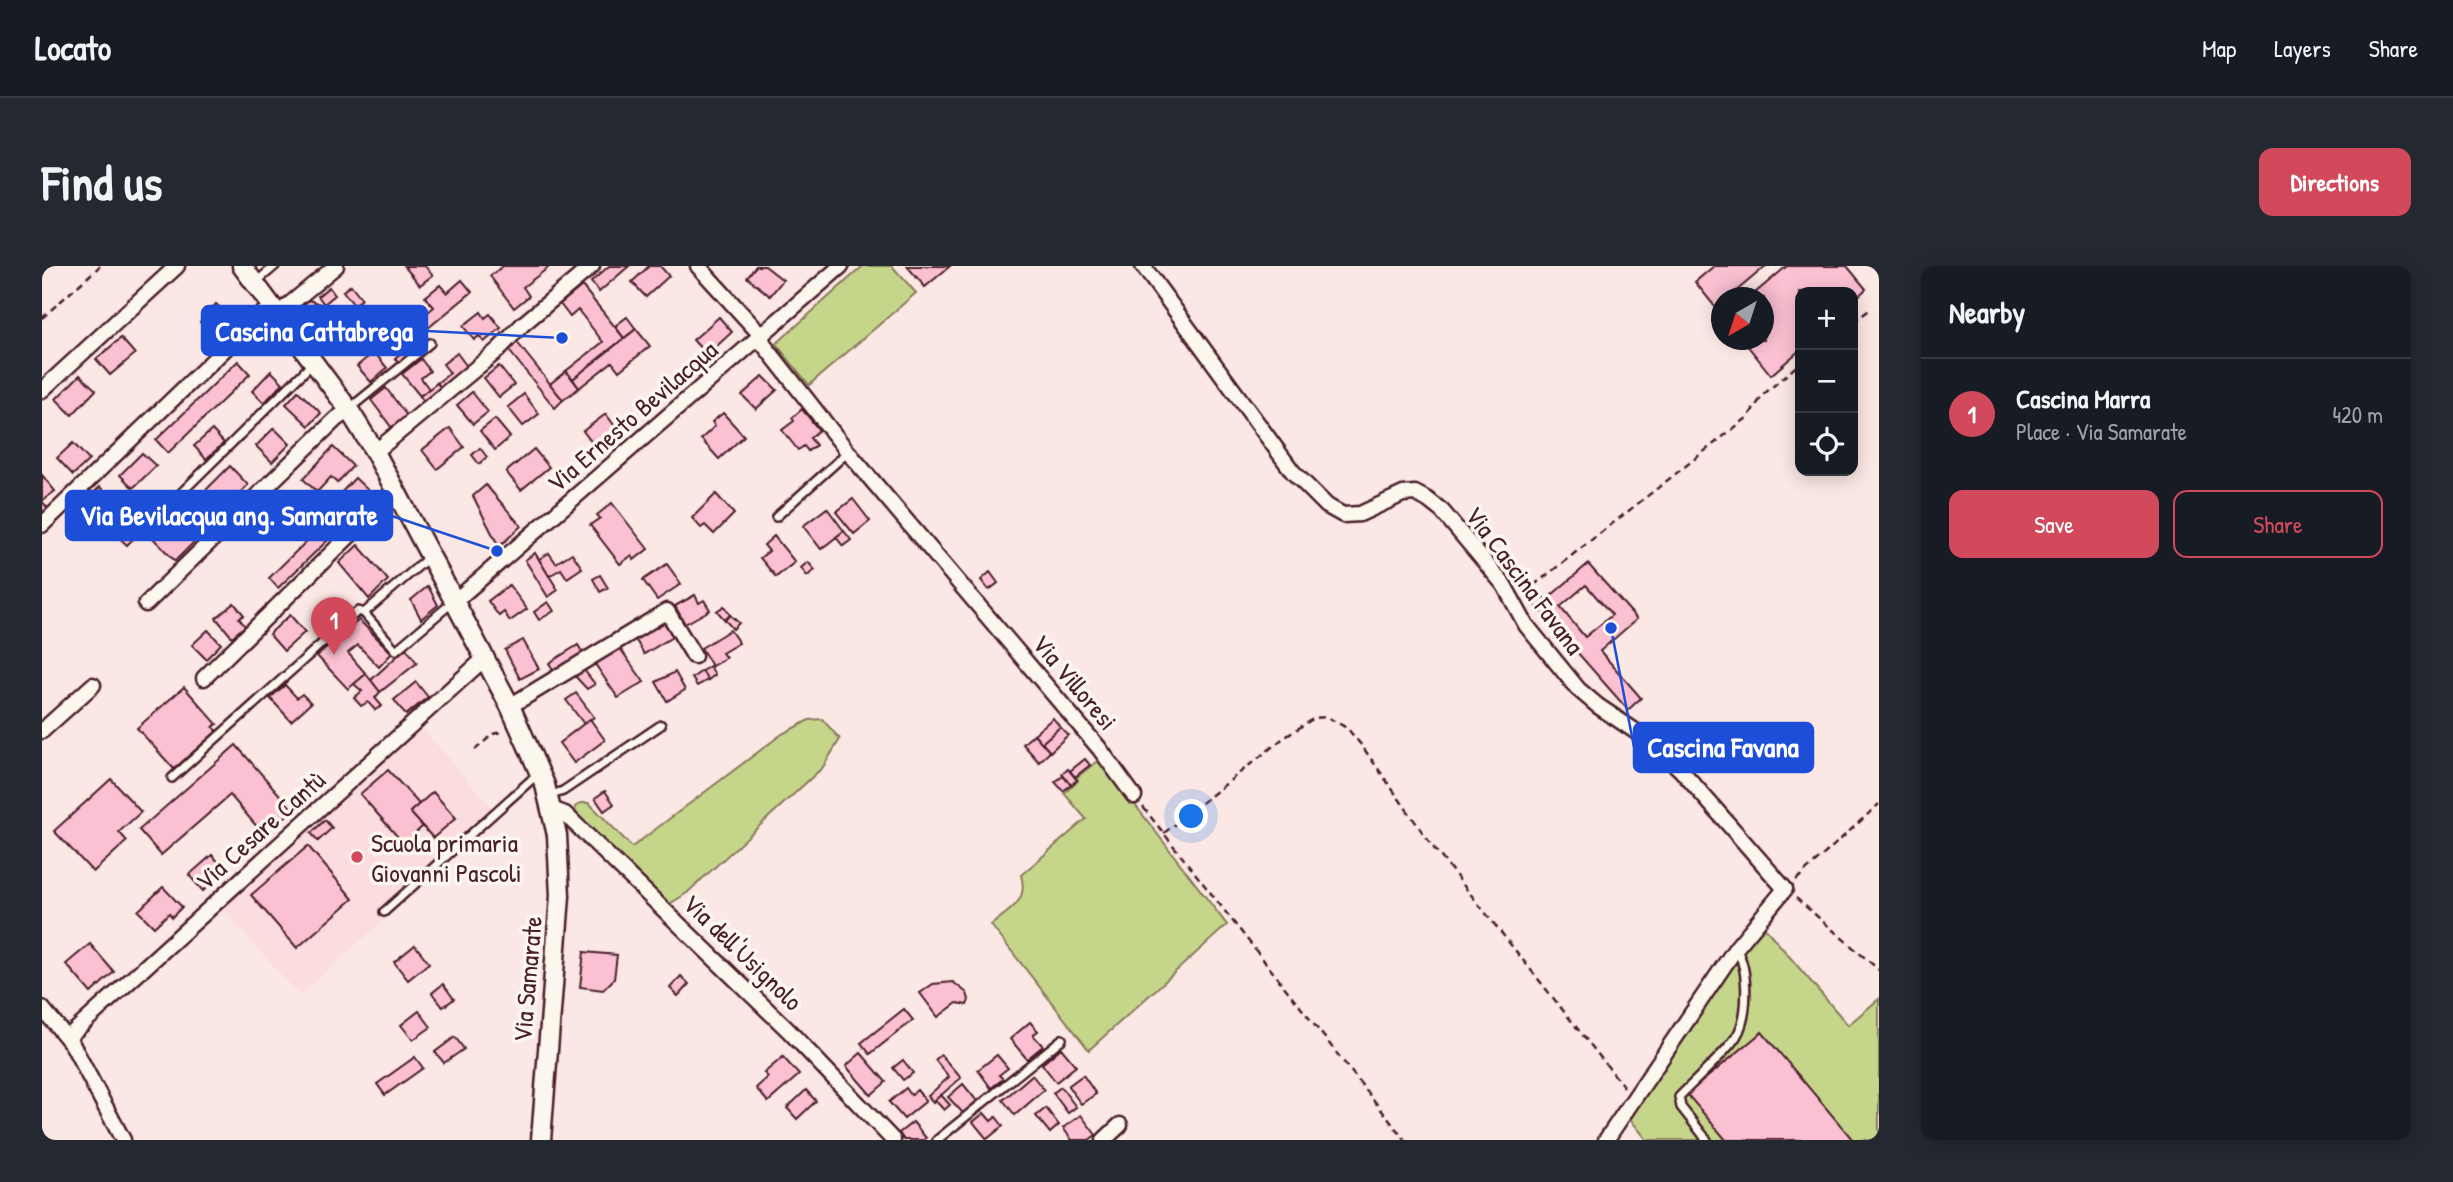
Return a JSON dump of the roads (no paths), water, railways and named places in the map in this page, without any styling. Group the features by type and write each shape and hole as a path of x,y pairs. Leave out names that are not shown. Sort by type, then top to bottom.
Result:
{"street":[{"path":"42,390 177,266"},
{"name":"Via Samarate","path":"242,266 349,410 375,452 510,706 540,772 550,802 559,856 560,896 541,1140"},
{"path":"42,525 258,317 275,311 336,266"},
{"path":"375,452 498,350 523,324 592,266"},
{"name":"Via Villoresi","path":"698,266 761,335 764,345 848,452 1099,748 1134,796"},
{"name":"Via Ernesto Bevilacqua","path":"455,601 841,266"},
{"name":"Via Cascina Favana","path":"1143,266 1293,472 1327,506 1336,512 1360,514 1403,494 1415,493 1442,511 1504,585 1526,625 1578,689 1650,741 1681,770 1786,889 1736,948"},
{"path":"146,604 336,419 349,410"},
{"path":"204,678 396,490"},
{"path":"510,706 667,611 695,656"},
{"name":"Via Cesare Cantù","path":"67,1038 485,658"},
{"path":"42,731 93,685"},
{"name":"Via dell'Usignolo","path":"550,802 788,1030 893,1140"},
{"path":"1606,1140 1736,948"},
{"path":"42,1008 67,1038 104,1100 123,1140"},
{"path":"1104,1140 1119,1125"}],"lane":[{"path":"254,283 275,266"},
{"path":"349,410 430,343"},
{"path":"181,493 314,362"},
{"path":"776,517 848,452"},
{"path":"364,613 431,555"},
{"path":"172,778 358,611 364,613 396,650 455,601"},
{"path":"550,802 661,725"},
{"path":"384,912 540,772"},
{"path":"1707,1140 1681,1107 1679,1097 1737,1036 1746,999 1744,960 1736,948"},
{"path":"937,1140 1062,1039"}],"place":[{"name":"Cascina Cattabrega","path":"562,338"},
{"name":"Via Bevilacqua ang. Samarate","path":"497,551"},
{"name":"Cascina Favana","path":"1611,628"},
{"name":"Cascina Marra","path":"334,655"},
{"name":"Scuola primaria Giovanni Pascoli","path":"357,857"}]}
